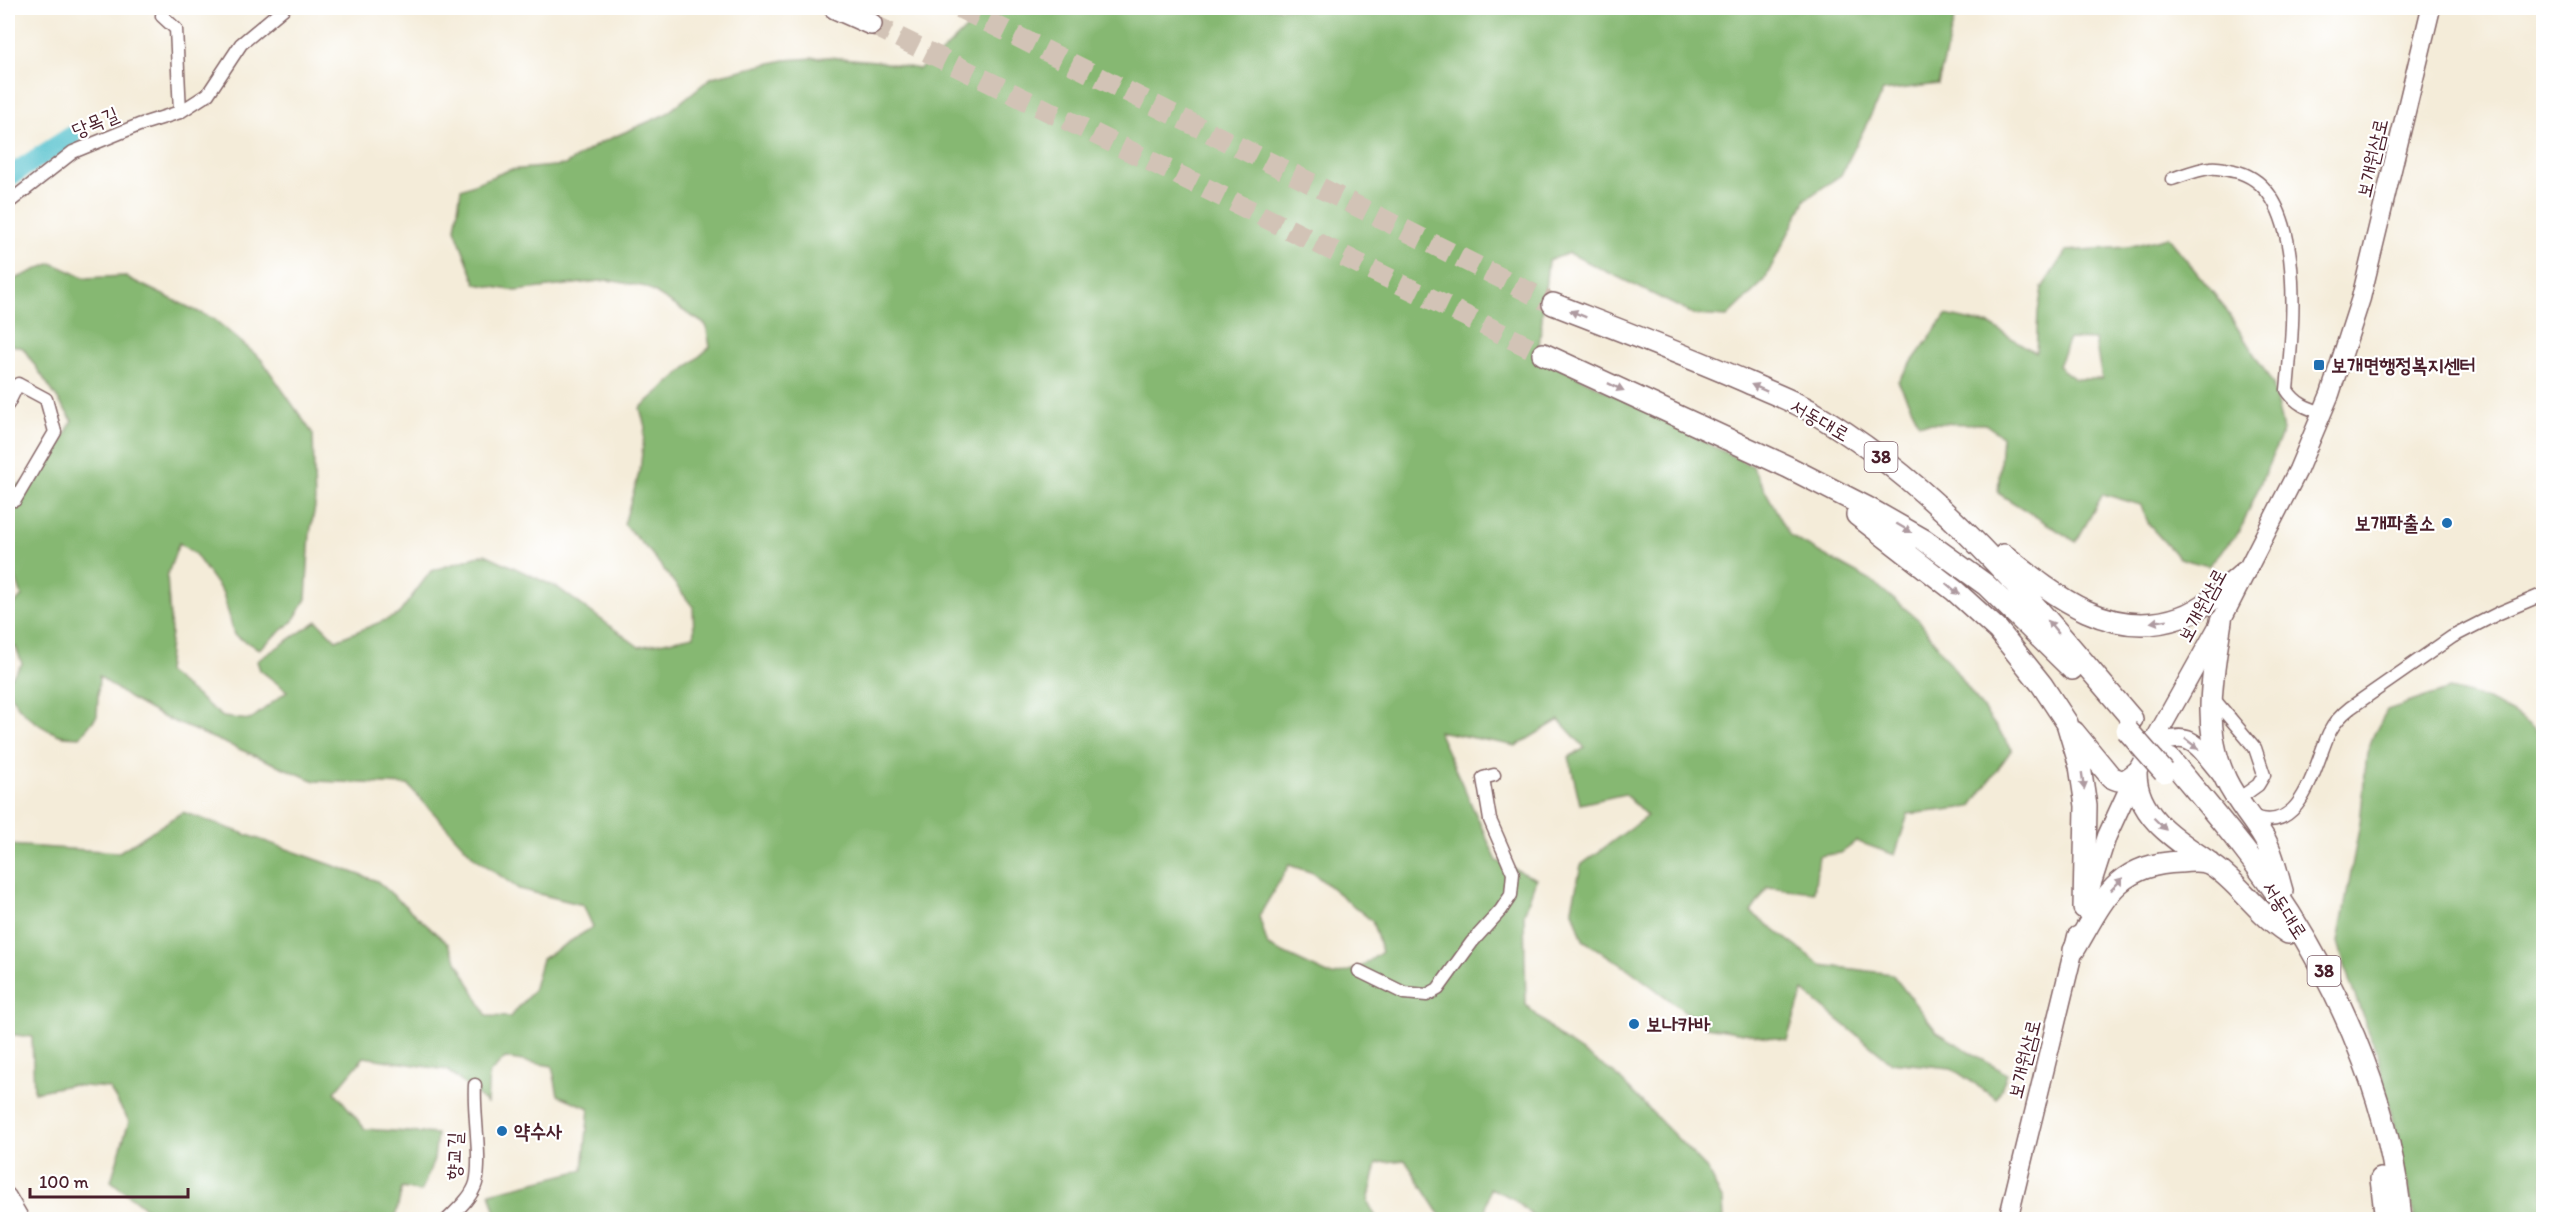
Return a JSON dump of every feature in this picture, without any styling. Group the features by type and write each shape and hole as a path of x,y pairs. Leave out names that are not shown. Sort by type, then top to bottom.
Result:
{"highway":[{"path":"835,8 871,24"},
{"name":"서동대로","path":"1553,304 1725,373 1808,410 1888,462 1939,506 2004,569 2130,725 2254,863 2288,923 2334,1023 2360,1091 2385,1198 2386,1220"},
{"name":"38","path":"1543,354 1788,467 1924,540 1986,585 2130,725"},
{"path":"1888,462 1953,505 2004,554 2056,596 2084,611 2111,620 2139,624 2182,617 2224,591 2245,572"},
{"path":"1788,467 1865,520 1955,591 1998,630 2042,685 2067,723 2111,777 2126,781 2136,773"},
{"path":"2221,621 2210,696 2210,717 2214,741 2225,778 2265,840 2288,923"},
{"path":"2067,723 2080,766 2086,806 2084,908"},
{"path":"2136,773 2139,795 2154,819 2237,886 2264,914 2288,923"},
{"path":"2074,950 2105,898 2125,876 2147,867 2169,862 2210,864"},
{"name":"서동대로","path":"2288,923 2327,976 2348,1021 2372,1084 2388,1143 2402,1220"}],"main road":[{"name":"보개원삼로","path":"2008,1220 2084,908 2107,836 2149,748 2221,621 2298,470 2323,413 2341,366 2358,309 2431,8"},
{"path":"2149,748 2165,740 2177,737 2186,738 2197,746 2225,778"}],"street":[{"path":"163,8 162,16 176,29 180,112"},
{"name":"당목길","path":"8,203 73,152 139,124 180,112 208,94 241,44 284,8"},
{"path":"2172,179 2213,167 2247,174 2262,187 2281,213 2289,247 2292,286 2293,320 2287,390 2293,400 2304,407 2323,413"},
{"path":"8,404 18,384 46,399 55,432 15,500 8,496"},
{"path":"2210,696 2255,748 2264,775 2243,807 2270,822 2285,817 2308,787 2335,723 2349,708 2452,637 2499,613 2544,594"},
{"path":"1359,971 1404,993 1427,995 1438,989 1473,942 1501,910 1511,895 1513,873 1490,820 1483,778 1494,775"},
{"name":"향교길","path":"447,1220 463,1204 476,1184 475,1085"},
{"path":"8,1196 22,1220"}],"green space":[{"path":"988,8 1957,8 1938,84 1883,91 1841,175 1806,199 1764,281 1727,317 1695,315 1569,253 1548,261 1538,356 1752,466 1790,536 1873,582 1919,620 2012,749 1971,807 1908,814 1895,855 1856,841 1840,853 1819,856 1814,892 1768,887 1751,912 1821,965 1892,974 1937,1032 2007,1074 1997,1099 1951,1068 1890,1062 1803,991 1787,1040 1706,1027 1627,968 1583,940 1572,908 1581,865 1647,816 1625,794 1580,804 1569,757 1585,748 1559,720 1516,746 1438,731 1497,861 1536,879 1524,914 1526,1005 1561,1038 1615,1074 1706,1168 1723,1201 1724,1219 1536,1219 1512,1198 1490,1188 1484,1219 1443,1219 1405,1160 1377,1163 1368,1202 1377,1219 495,1219 497,1217 490,1193 583,1170 589,1108 558,1095 552,1066 505,1058 489,1074 487,1103 447,1070 364,1057 335,1092 365,1129 437,1134 434,1160 421,1192 402,1188 395,1219 159,1219 111,1181 129,1121 109,1088 70,1085 34,1092 32,1037 8,1034 8,845 119,852 183,812 377,881 448,944 487,1016 510,1017 533,991 542,959 593,927 583,905 519,889 474,857 408,785 315,781 163,717 129,698 99,676 97,716 80,737 62,736 25,714 13,698 8,681 22,664 16,647 8,648 8,611 22,596 10,556 7,527 9,499 13,486 35,480 42,459 58,450 72,420 23,348 8,344 8,282 52,263 85,278 124,276 215,320 261,359 313,434 315,507 310,533 306,599 293,621 259,649 234,635 223,593 195,554 179,543 167,576 171,632 167,672 223,717 250,720 287,691 260,670 257,661 317,621 336,640 398,615 431,571 485,554 558,588 639,647 694,636 693,607 651,553 624,524 640,470 645,427 640,408 710,347 706,325 646,287 608,280 516,291 476,284 455,229 461,189 509,170 565,165 600,143 666,114 712,77 784,60 829,57 875,61 919,69 940,54","holes":["1289,865 1313,873 1372,921 1382,952 1359,968 1332,976 1268,946 1259,916"]},
{"path":"2168,237 2223,305 2273,384 2283,431 2240,531 2208,566 2179,558 2149,525 2141,505 2103,494 2076,542 1998,493 2002,436 1985,424 1919,423 1898,381 1946,315 1990,325 2036,353 2042,288 2066,251 2128,247","holes":["2069,339 2095,340 2102,379 2075,379 2058,366"]},
{"path":"2449,689 2501,706 2524,721 2544,739 2543,1219 2415,1219 2378,1056 2350,983 2338,942 2360,823 2367,753 2373,736 2387,710"}],"waterway":[{"path":"8,177 72,136"}],"tunnel":[{"path":"960,8 1553,304"},
{"path":"871,24 1543,354"}],"place":[{"name":"보개면행정복지센터","path":"2319,365"},
{"name":"보개파출소","path":"2447,523"},
{"name":"보나카바","path":"1634,1024"},
{"name":"약수사","path":"502,1131"}]}
